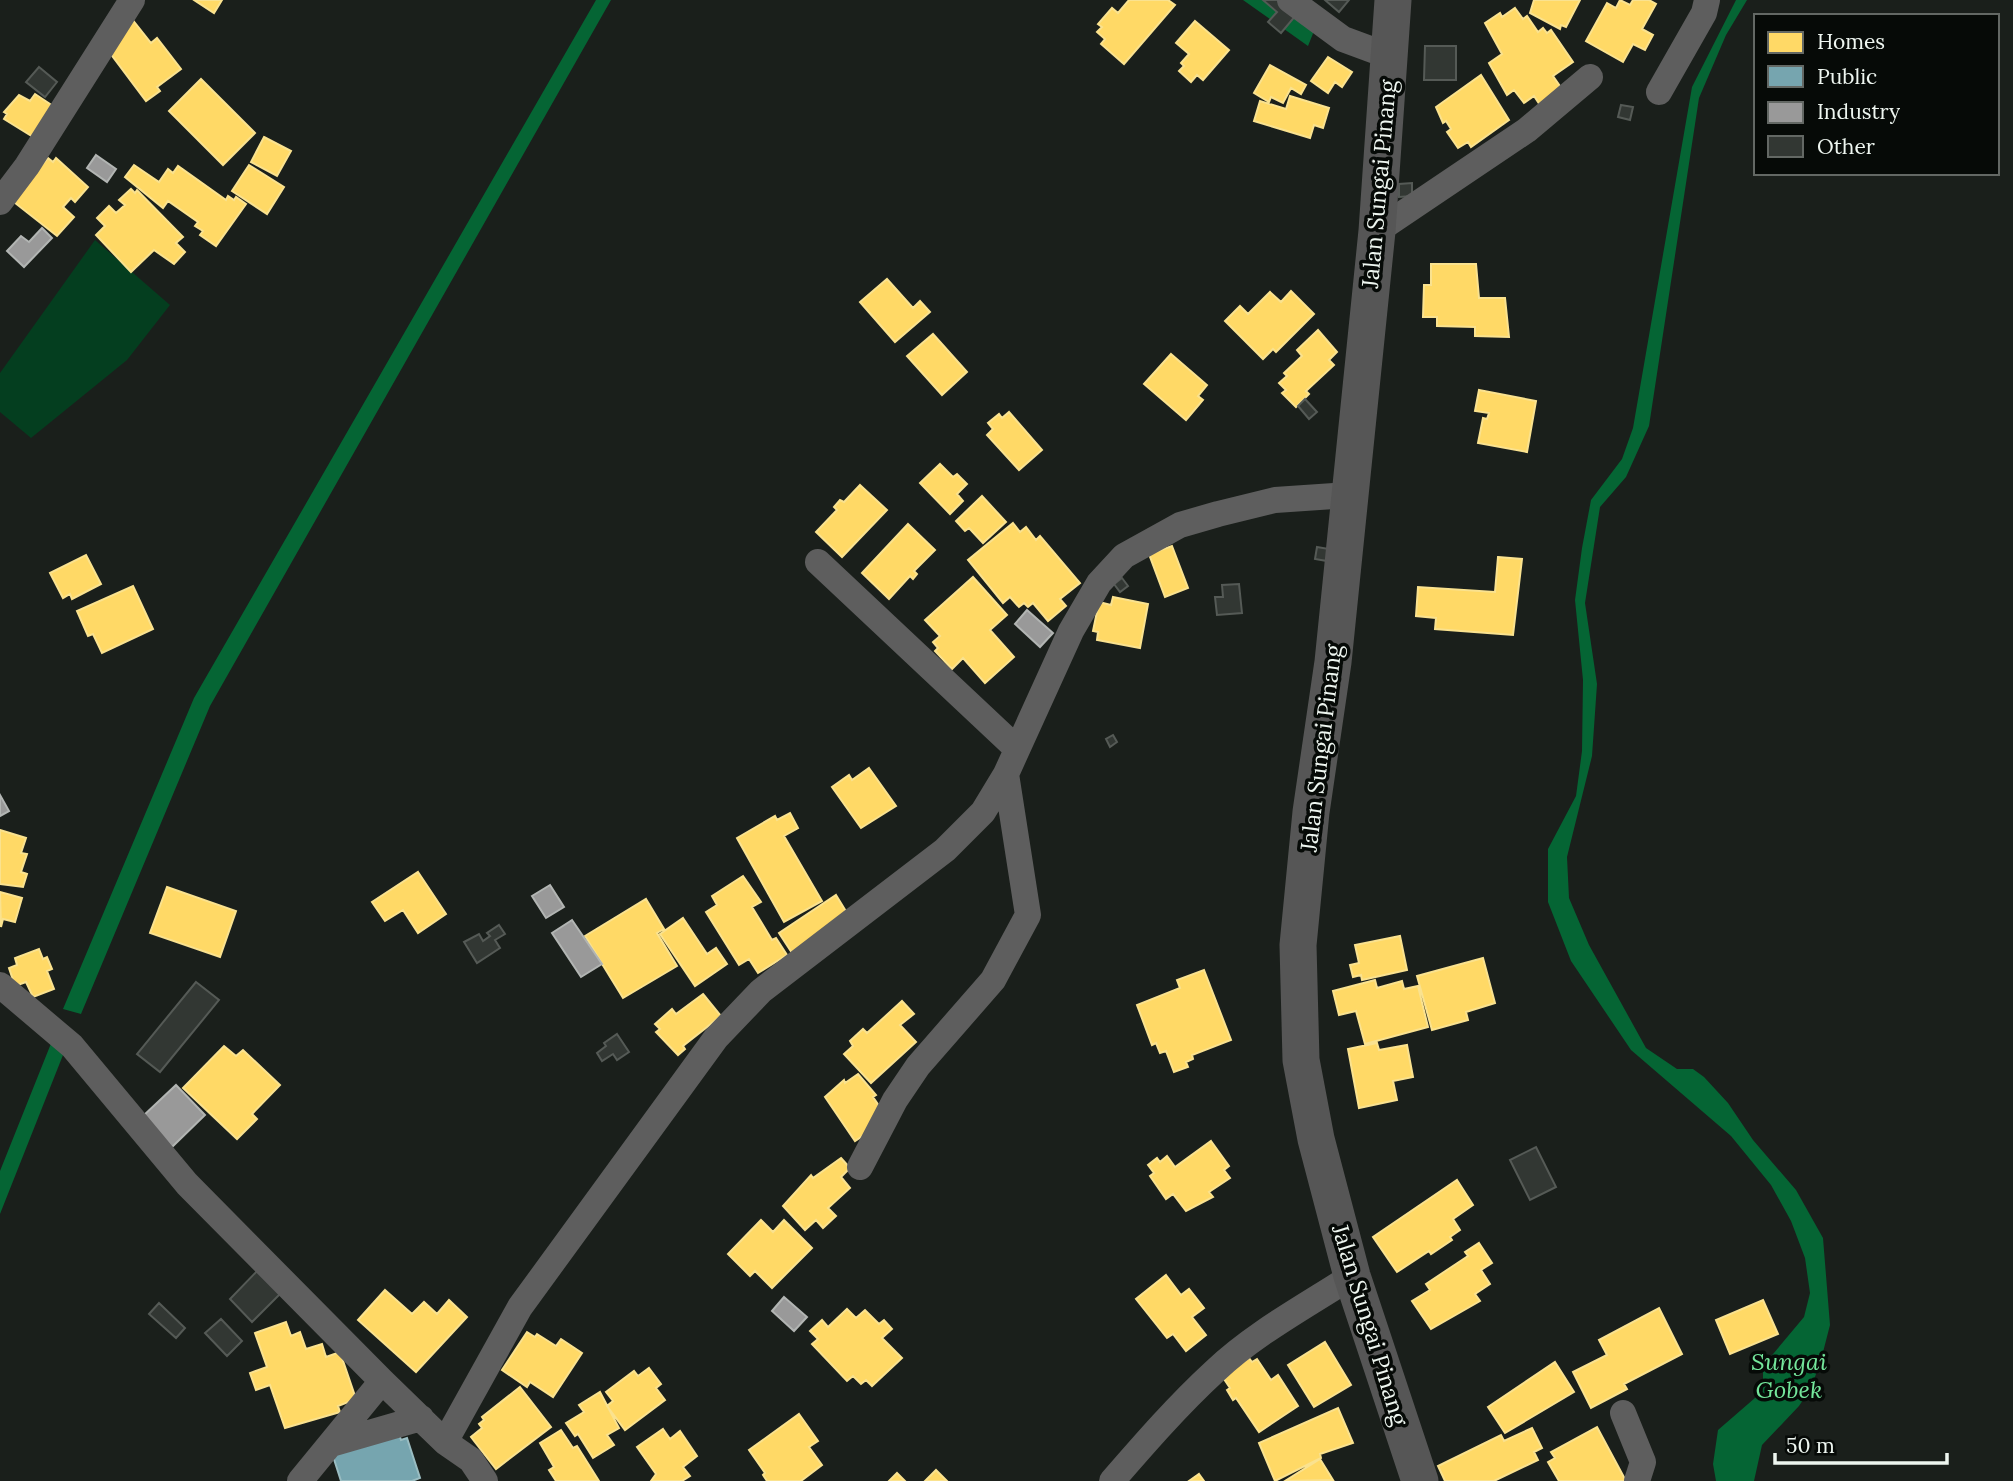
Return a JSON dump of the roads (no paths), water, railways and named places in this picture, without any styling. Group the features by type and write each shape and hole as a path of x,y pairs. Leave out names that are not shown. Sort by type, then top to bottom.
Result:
{"street":[{"path":"0,202 27,166 132,0"},
{"path":"1290,0 1343,38 1389,56"},
{"name":"Jalan Sungai Pinang","path":"1393,0 1377,231 1333,662 1311,812 1298,945 1301,1060 1316,1139 1352,1276 1420,1481"},
{"path":"1659,92 1704,13 1707,0"},
{"path":"1377,231 1527,130 1590,77"},
{"path":"446,1442 520,1307 716,1038 761,991 960,837 983,812 1006,774 1071,631 1099,583 1124,556 1180,525 1218,514 1275,500 1349,495"},
{"path":"818,562 1016,748"},
{"path":"860,1167 895,1100 918,1066 993,980 1028,915 1006,774"},
{"path":"0,985 72,1046 187,1184 382,1381 446,1442 471,1460 485,1481"},
{"path":"1112,1481 1156,1429 1216,1370 1249,1343 1352,1276"},
{"path":"300,1481 382,1381"},
{"path":"1623,1413 1643,1462 1637,1481"},
{"path":"331,1444 421,1418"}],"water":[{"path":"596,0 611,0 210,706 81,1014 63,1009 194,698"},
{"path":"1243,0 1272,0 1314,31 1308,46"},
{"name":"Sungai Gobek","path":"1736,0 1747,0 1726,35 1699,98 1649,426 1626,477 1600,507 1585,603 1597,684 1592,756 1567,857 1569,898 1589,945 1646,1048 1677,1069 1693,1069 1704,1077 1728,1103 1753,1140 1796,1190 1823,1238 1830,1325 1811,1388 1799,1406 1762,1445 1754,1481 1716,1481 1713,1464 1718,1430 1763,1391 1763,1366 1804,1317 1810,1293 1805,1258 1791,1221 1771,1185 1731,1136 1631,1050 1571,961 1548,902 1548,849 1576,796 1582,751 1583,680 1575,600 1591,500 1622,459 1633,428 1692,87"},
{"path":"52,1041 63,1055 0,1214 0,1171"}]}
